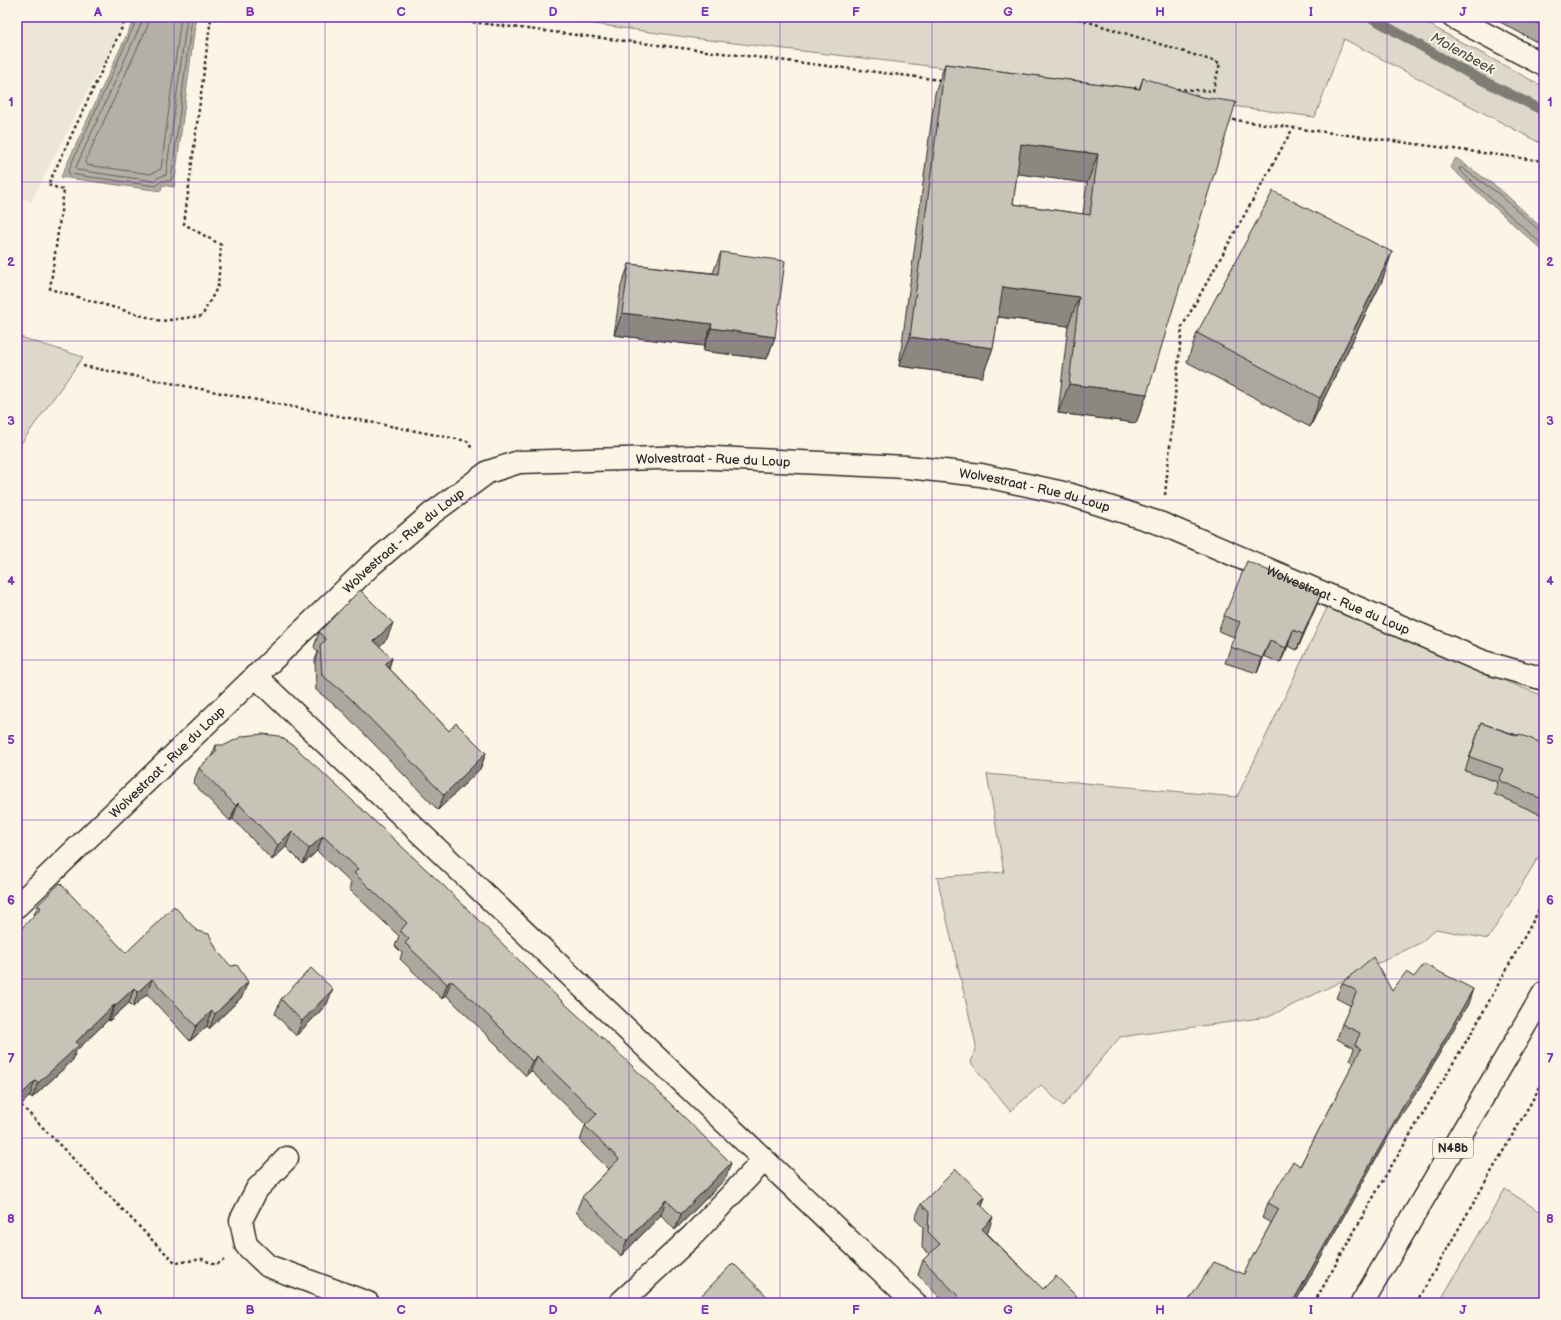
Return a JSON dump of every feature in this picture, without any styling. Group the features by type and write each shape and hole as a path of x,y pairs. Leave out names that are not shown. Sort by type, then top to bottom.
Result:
{"street":[{"path":"1453,17 1544,65"},
{"name":"Wolvestraat - Rue du Loup","path":"17,906 370,566 431,514 488,472 520,462 692,457 908,467 981,475 1068,494 1162,524 1484,662 1544,679"},
{"path":"255,676 915,1303"},
{"name":"N48b","path":"1362,1303 1544,993"},
{"path":"287,1158 257,1189 241,1220 246,1245 268,1266 368,1303"},
{"path":"620,1303 692,1236 764,1160"}],"path":[{"path":"127,17 48,185 64,190 50,289 161,321 202,316 218,286 221,245 184,224 211,17"},
{"path":"431,17 944,81"},
{"path":"1073,17 1220,63 1213,91 1173,89"},
{"path":"1126,88 1142,88"},
{"path":"1223,118 1544,161"},
{"path":"1162,524 1182,327 1293,128"},
{"path":"83,366 467,441 488,472"},
{"path":"1314,1303 1386,1175 1476,1025 1544,901"},
{"path":"1416,1303 1544,1080"},
{"path":"17,1101 159,1247 176,1262 202,1259 216,1265 246,1245"}],"shaded area":[{"path":"17,17 126,17 31,202 17,195"},
{"path":"545,17 1415,17 1544,87 1544,145 1344,39 1315,117 921,65 700,39"},
{"path":"17,336 83,357 17,449"},
{"path":"1328,606 1544,696 1544,848 1488,939 1436,929 1420,943 1268,1017 1120,1037 1063,1106 1041,1085 1010,1111 971,1063 976,1045 937,877 1004,872 987,774 1237,797"},
{"path":"1505,1189 1544,1214 1544,1303 1439,1303"}],"water":[{"path":"135,17 196,17 174,187 162,185 161,191 61,177"},
{"path":"1456,158 1501,190 1544,230 1544,252 1450,167"}],"building":[{"path":"1525,17 1544,17 1544,27"},
{"path":"945,64 1140,89 1143,78 1201,97 1236,102 1147,394 1069,384 1079,297 1003,287 993,348 910,337","holes":["1021,144 1098,154 1090,215 1013,204"]},
{"path":"1273,191 1392,252 1320,398 1197,333"},
{"path":"721,252 785,261 775,337 711,328 712,324 622,313 629,264 718,274"},
{"path":"1247,561 1321,594 1303,634 1293,630 1286,648 1270,641 1262,658 1230,647 1240,622 1224,616"},
{"path":"360,590 393,623 374,641 392,658 385,664 449,731 456,723 486,753 444,795 349,697 322,675 320,645 326,640 319,632"},
{"path":"1481,723 1518,736 1519,734 1544,744 1544,800 1499,780 1504,769 1470,757"},
{"path":"263,734 279,736 293,745 444,886 536,977 626,1060 731,1163 681,1214 666,1200 627,1241 582,1197 619,1159 585,1126 597,1114 537,1056 532,1061 504,1033 505,1032 451,980 447,984 405,943 409,939 400,931 407,923 354,873 358,869 323,836 309,849 292,831 278,845 238,803 236,806 199,768 216,752 216,745 225,745 243,736"},
{"path":"60,883 126,953 174,906 197,931 209,934 218,952 231,966 237,965 248,982 215,1014 212,1011 196,1026 152,979 138,992 134,988 76,1042 79,1045 38,1083 35,1081 17,1099 17,933 41,908 38,905"},
{"path":"1373,957 1392,991 1406,972 1414,977 1424,964 1473,989 1426,1072 1402,1108 1292,1303 1258,1303 1253,1300 1252,1303 1187,1303 1214,1262 1244,1274 1279,1209 1268,1203 1293,1161 1300,1166 1361,1049 1355,1045 1360,1033 1342,1024 1357,991 1342,983"},
{"path":"311,968 333,989 302,1021 281,999"},
{"path":"956,1169 985,1197 979,1203 993,1217 982,1229 1043,1289 1056,1276 1083,1303 965,1303 923,1260 940,1244 928,1232 929,1212 921,1204"},
{"path":"733,1263 774,1303 700,1303 697,1300"}],"waterway":[{"name":"Molenbeek","path":"1370,17 1470,74 1544,111"}]}
